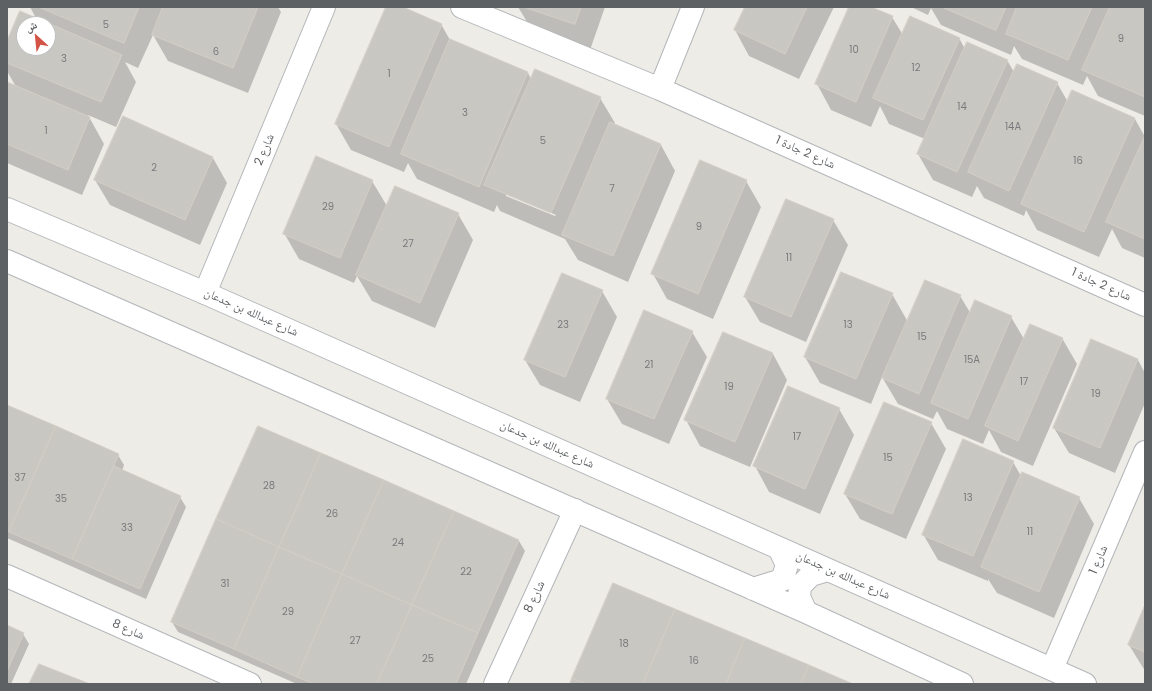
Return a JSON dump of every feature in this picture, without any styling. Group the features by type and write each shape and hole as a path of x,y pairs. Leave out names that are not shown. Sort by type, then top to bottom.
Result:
{"street":[{"name":"شارع 2","path":"205,293 324,7"},
{"name":"شارع 2 جادة 1","path":"462,7 660,89 1145,305"},
{"path":"660,89 692,7"},
{"name":"شارع عبدالله بن جدعان","path":"7,209 205,293 1085,684"},
{"path":"7,261 753,588 962,684"},
{"name":"شارع 1","path":"1052,669 1143,464"},
{"name":"شارع 8","path":"495,684 575,510"},
{"path":"753,588 782,580 787,565 779,548"},
{"path":"806,612 799,597 800,586 811,575 828,570"},
{"name":"شارع 8","path":"7,576 250,684"}],"building":[{"path":"39,7 139,7 124,43"},
{"path":"163,7 258,7 233,68 152,35"},
{"path":"386,7 403,7 442,24 389,147 335,124"},
{"path":"524,7 581,7 575,24"},
{"path":"745,7 807,7 785,54 734,30"},
{"path":"849,7 871,7 893,16 856,102 815,84"},
{"path":"942,7 1006,7 996,30"},
{"path":"1017,7 1092,7 1068,60 1006,34"},
{"path":"1110,7 1145,7 1145,97 1082,70"},
{"path":"20,11 32,16 18,16"},
{"path":"910,16 960,38 923,120 873,98"},
{"path":"16,20 16,56 56,56 56,27 122,55 101,102 7,63 7,41"},
{"path":"450,39 528,72 479,187 401,154"},
{"path":"967,42 1008,60 957,172 917,154"},
{"path":"1017,64 1058,82 1009,191 968,172"},
{"path":"535,69 601,97 551,213 484,185"},
{"path":"7,82 90,117 68,170 7,144"},
{"path":"1072,90 1135,118 1084,232 1021,204"},
{"path":"123,116 213,157 185,220 94,180"},
{"path":"610,122 661,144 613,256 562,235"},
{"path":"1145,136 1145,239 1106,222"},
{"path":"316,156 373,180 340,258 283,234"},
{"path":"700,160 747,180 698,294 651,274"},
{"path":"395,186 459,213 420,303 356,275"},
{"path":"786,199 834,219 791,317 744,297"},
{"path":"841,272 893,293 856,379 804,357"},
{"path":"562,273 603,290 565,377 524,360"},
{"path":"925,280 961,295 919,394 882,378"},
{"path":"975,300 1012,316 968,419 931,403"},
{"path":"644,310 693,331 654,419 606,399"},
{"path":"1030,324 1063,338 1018,441 985,426"},
{"path":"723,332 773,353 735,442 684,420"},
{"path":"1091,339 1138,359 1100,448 1053,428"},
{"path":"788,386 840,408 805,489 753,466"},
{"path":"884,402 932,422 892,514 844,494"},
{"path":"7,405 56,426 9,532 7,531"},
{"path":"56,426 119,454 72,559 9,532"},
{"path":"258,426 321,453 279,547 216,519"},
{"path":"963,439 1014,461 973,556 922,535"},
{"path":"321,453 384,480 342,574 279,547"},
{"path":"114,466 181,496 140,589 72,559"},
{"path":"1022,472 1080,497 1039,592 981,567"},
{"path":"384,480 454,511 412,605 342,574"},
{"path":"454,511 519,540 478,633 412,605"},
{"path":"216,519 279,547 234,649 171,622"},
{"path":"279,547 342,574 297,677 234,649"},
{"path":"342,574 412,605 377,684 314,684 297,677"},
{"path":"613,583 675,609 643,684 586,684 572,678"},
{"path":"412,605 478,633 456,684 377,684"},
{"path":"1145,605 1145,652 1128,645"},
{"path":"675,609 745,638 726,684 643,684"},
{"path":"7,625 24,633 7,671"},
{"path":"745,638 809,665 801,684 726,684"},
{"path":"39,664 90,684 29,684"},
{"path":"809,665 853,684 801,684"},
{"path":"572,678 586,684 570,684"}]}
